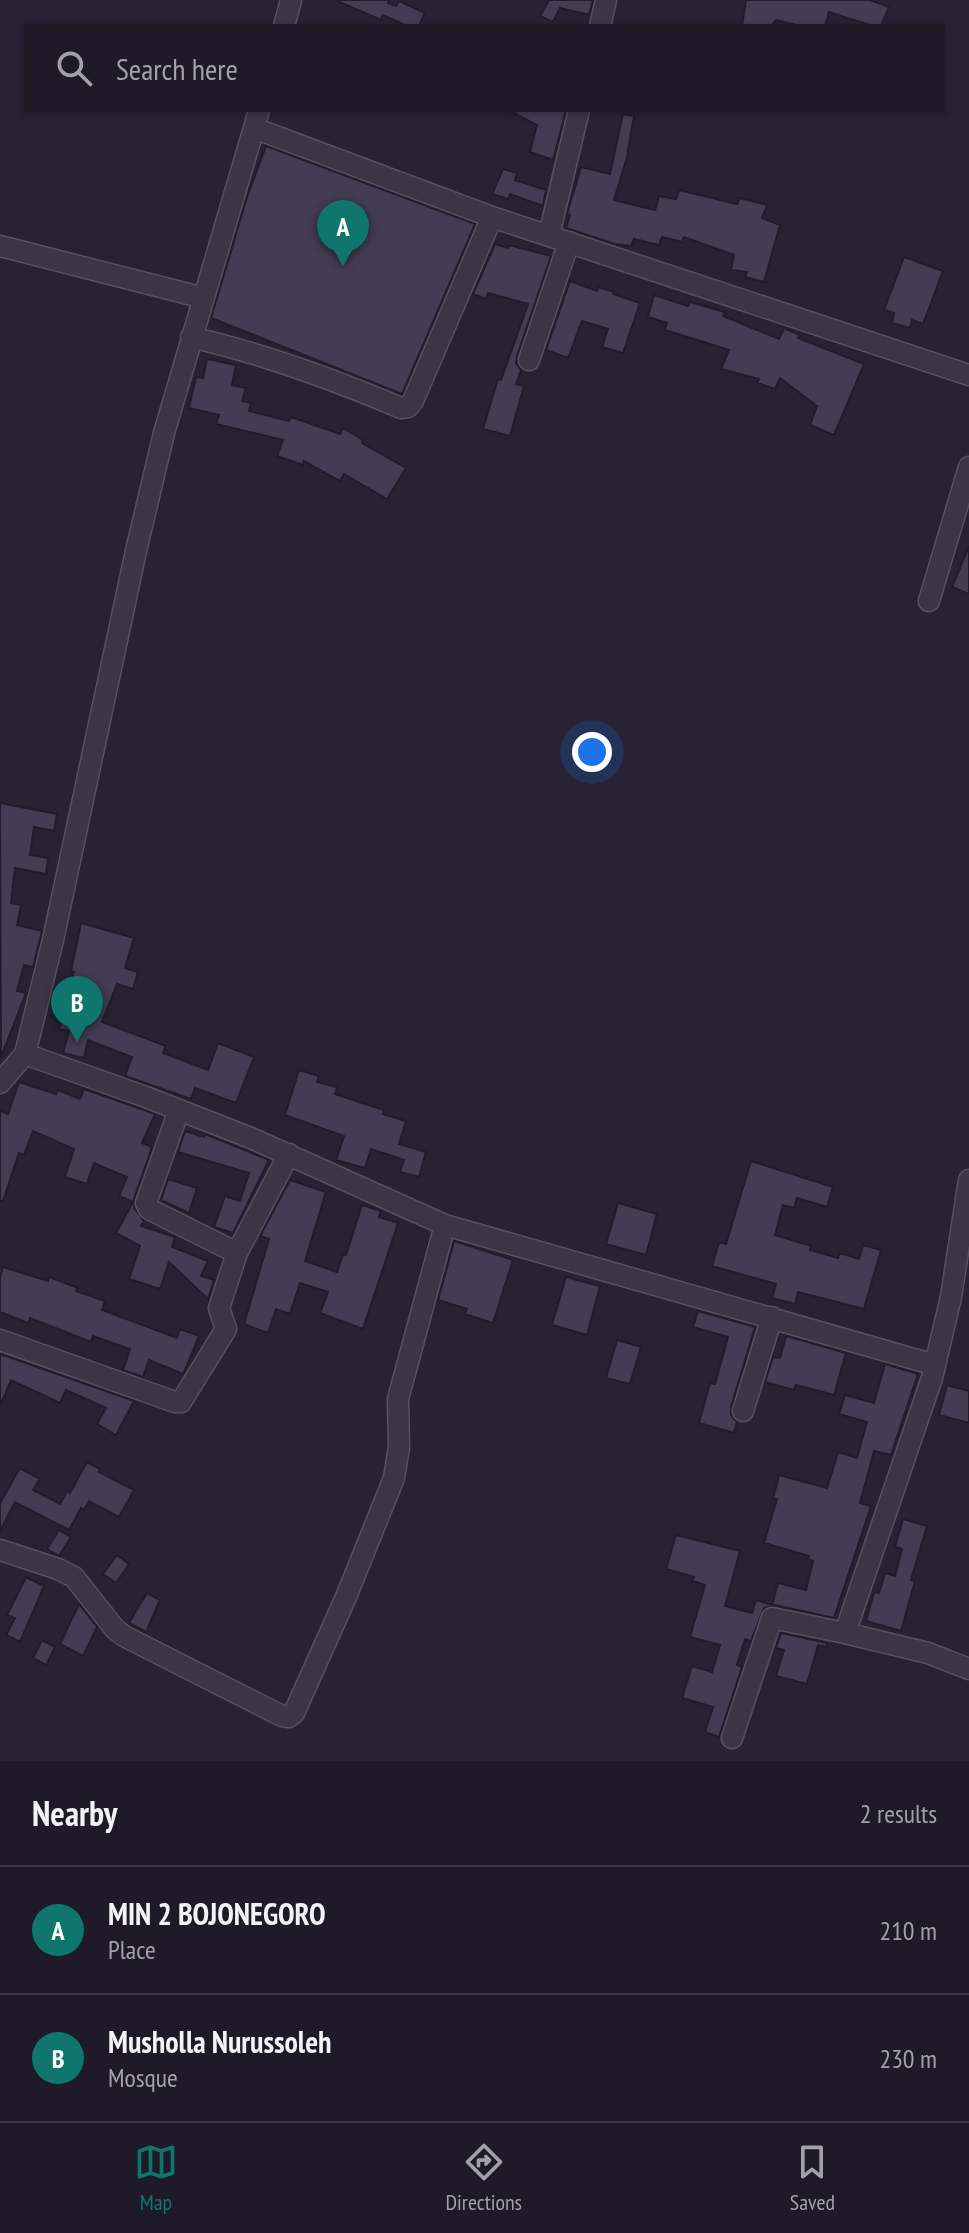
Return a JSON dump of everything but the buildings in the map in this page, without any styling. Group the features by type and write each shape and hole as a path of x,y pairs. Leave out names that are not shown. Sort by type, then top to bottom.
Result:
{"street":[{"path":"285,24 291,0"},
{"path":"600,24 606,0"},
{"path":"549,235 579,112"},
{"path":"0,1083 25,1054 53,940 164,433 257,119 492,217 969,375"},
{"path":"191,337 247,350 401,408 408,407 492,217"},
{"path":"529,360 569,242"},
{"path":"0,246 204,298"},
{"path":"929,601 969,467"},
{"path":"25,1054 289,1154 445,1225 935,1365"},
{"path":"179,1110 146,1203 149,1209 237,1253"},
{"path":"0,1340 181,1402 226,1329 219,1308 237,1253 289,1154"},
{"path":"845,1633 935,1365 951,1297 969,1180"},
{"path":"0,1550 74,1577 124,1636 289,1717 294,1713 346,1597 394,1478 399,1447 398,1399 445,1225"},
{"path":"743,1411 772,1317"},
{"path":"732,1738 772,1618 928,1653 969,1669"}],"place":[{"name":"MIN 2 BOJONEGORO","path":"343,266"},
{"name":"Musholla Nurussoleh","path":"77,1042"}]}
